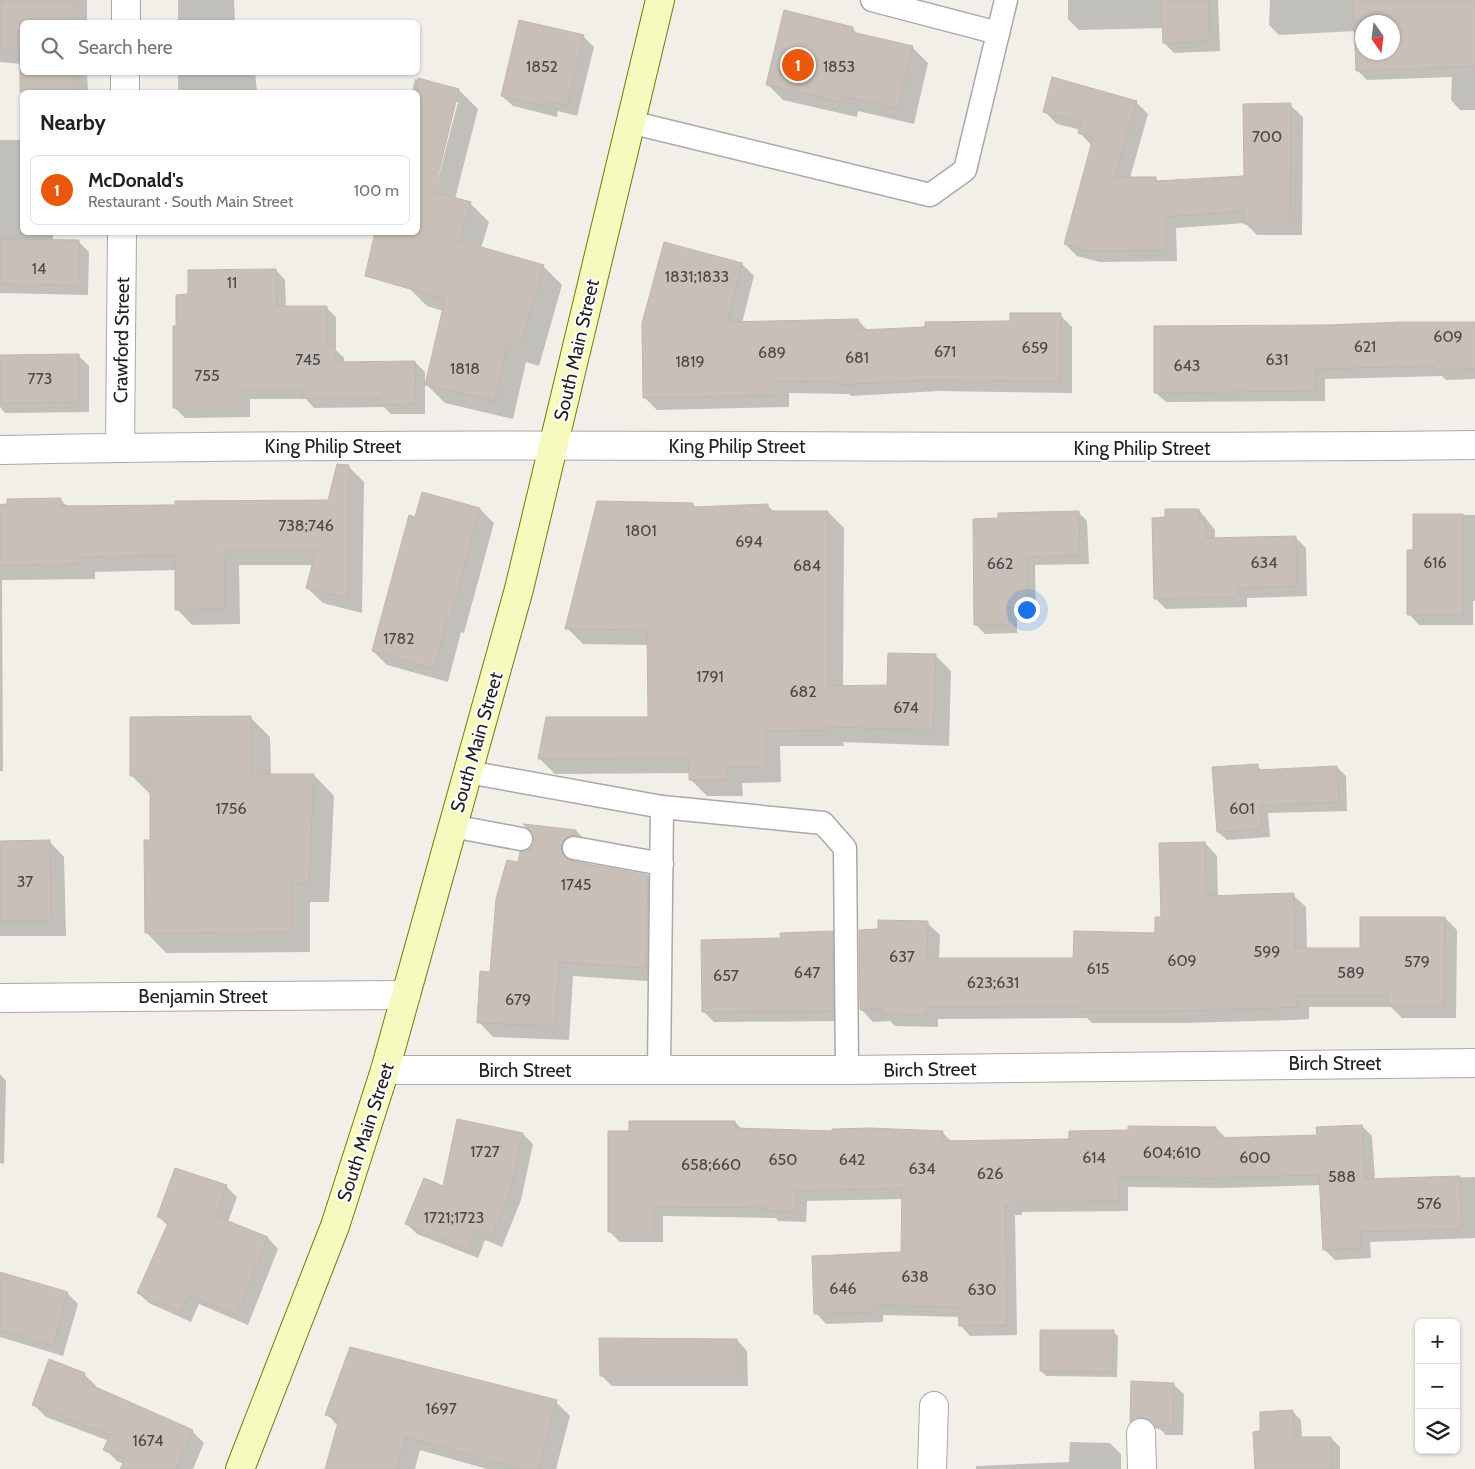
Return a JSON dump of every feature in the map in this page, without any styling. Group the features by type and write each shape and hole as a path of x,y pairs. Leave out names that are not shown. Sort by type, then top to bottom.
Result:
{"main road":[{"name":"South Main Street","path":"240,1469 335,1226 385,1070 519,589 660,0"}],"street":[{"path":"126,0 126,20"},
{"path":"125,75 125,90"},
{"name":"Crawford Street","path":"120,447 122,235"},
{"name":"King Philip Street","path":"0,450 120,447 554,444 1170,448 1475,445"},
{"name":"Benjamin Street","path":"0,998 406,995"},
{"name":"Birch Street","path":"385,1070 847,1070 1475,1062"},
{"path":"932,1469 934,1406"},
{"path":"1141,1433 1142,1469"}],"lane":[{"path":"872,0 998,33"},
{"path":"630,122 930,195 965,170 1006,0"},
{"path":"468,772 662,807 823,824 845,848 847,1070"},
{"path":"659,1071 662,807"},
{"path":"452,826 521,840"},
{"path":"574,848 662,864"}],"building":[{"path":"0,0 74,0 74,20 20,20 20,50 0,50"},
{"path":"1161,0 1208,0 1210,41 1163,43"},
{"path":"1353,0 1475,0 1475,66 1356,71 1356,60 1400,60 1400,15 1355,15 1355,47"},
{"path":"784,10 853,27 852,32 913,46 898,109 843,96 841,102 766,85"},
{"path":"519,20 584,35 567,106 548,101 547,107 501,96"},
{"path":"20,75 74,75 74,90 20,90"},
{"path":"1052,77 1137,101 1115,177 1156,177 1156,181 1244,176 1243,104 1291,103 1290,224 1244,224 1244,211 1165,217 1165,250 1086,251 1064,244 1093,138 1078,133 1081,122 1043,112"},
{"path":"418,78 459,89 434,192 471,202 460,241 544,265 520,348 507,344 495,401 425,385 445,299 365,276 374,235 420,235 420,90 418,90"},
{"path":"0,239 79,240 79,285 0,284"},
{"path":"664,242 742,263 727,322 858,319 858,330 925,327 925,322 1010,321 1010,313 1061,313 1060,381 926,380 838,385 838,382 778,381 778,395 643,398 642,323"},
{"path":"276,269 277,306 327,306 327,347 335,347 335,362 415,361 416,404 379,405 379,398 303,398 303,390 240,390 240,408 173,408 173,326 176,326 176,295 188,294 188,270"},
{"path":"1401,322 1475,322 1475,369 1434,370 1434,366 1315,369 1315,391 1154,393 1154,326 1328,325"},
{"path":"79,354 79,402 0,403 0,355"},
{"path":"337,464 349,465 348,598 306,588 316,550 224,550 225,609 175,610 175,555 80,557 80,564 0,565 0,506 7,506 7,499 61,498 61,506 175,505 175,501 328,500"},
{"path":"422,492 480,508 450,620 447,619 434,669 372,651 409,515 415,517"},
{"path":"597,501 693,503 693,507 768,504 768,511 828,511 828,686 887,685 888,653 936,654 933,730 828,727 828,730 765,731 765,767 727,767 727,780 689,780 689,758 538,759 546,717 648,717 647,630 565,629"},
{"path":"1165,509 1199,509 1199,519 1205,518 1206,538 1296,536 1297,586 1237,588 1237,597 1154,599 1152,518 1165,517"},
{"path":"1079,511 1080,555 1027,557 1028,607 1008,608 1009,625 974,625 973,519 998,518 998,513"},
{"path":"1413,514 1463,514 1463,615 1407,615 1407,550 1413,550"},
{"path":"251,716 251,774 314,774 309,883 291,883 291,932 145,933 144,840 150,840 150,776 130,776 130,717"},
{"path":"1258,764 1258,770 1337,766 1339,802 1260,805 1262,829 1217,832 1212,767"},
{"path":"523,824 576,830 576,835 564,839 561,846 562,853 571,861 648,875 646,968 559,962 555,1026 477,1023 480,971 490,972 496,899 507,860 518,862 520,852 531,848 534,842 533,834"},
{"path":"50,840 51,921 0,921 0,841"},
{"path":"1205,842 1206,896 1294,893 1295,948 1360,948 1360,917 1445,917 1444,1006 1388,1006 1388,995 1297,995 1297,1007 1279,1008 1078,1011 1079,1006 926,1007 926,1015 882,1014 882,1009 860,1010 859,930 878,929 878,920 928,921 927,958 1073,958 1074,931 1155,933 1155,917 1161,917 1159,843"},
{"path":"833,931 833,1011 702,1012 701,940 781,938 780,933"},
{"path":"457,1119 523,1133 511,1189 492,1237 475,1230 467,1249 405,1224 424,1178 443,1186"},
{"path":"629,1121 735,1121 735,1128 832,1131 832,1129 870,1128 943,1131 942,1141 1069,1139 1069,1131 1128,1130 1128,1126 1216,1127 1216,1138 1317,1135 1316,1127 1362,1125 1365,1179 1460,1176 1462,1229 1360,1232 1361,1248 1323,1250 1319,1175 1210,1178 1118,1177 1118,1201 1012,1202 1012,1205 1005,1205 1007,1325 959,1326 958,1307 873,1305 873,1312 814,1314 812,1256 901,1252 902,1188 797,1191 796,1212 767,1211 767,1208 653,1207 653,1232 608,1232 608,1131 629,1131"},
{"path":"175,1168 227,1185 216,1216 268,1237 237,1315 188,1295 181,1312 137,1293 169,1221 157,1217"},
{"path":"0,1272 68,1292 53,1346 0,1330"},
{"path":"1040,1330 1114,1330 1112,1372 1040,1371"},
{"path":"599,1338 737,1339 738,1376 600,1376"},
{"path":"350,1347 557,1400 539,1469 521,1469 406,1437 397,1469 325,1469 339,1419 325,1415"},
{"path":"49,1359 85,1373 82,1381 193,1430 176,1469 120,1469 125,1459 103,1450 110,1435 32,1405"},
{"path":"1131,1381 1174,1383 1173,1426 1154,1425 1149,1420 1141,1417 1130,1422"},
{"path":"1293,1410 1294,1437 1331,1437 1332,1469 1255,1469 1253,1432 1260,1431 1260,1412"}],"place":[{"name":"McDonald's","path":"798,65"}]}
